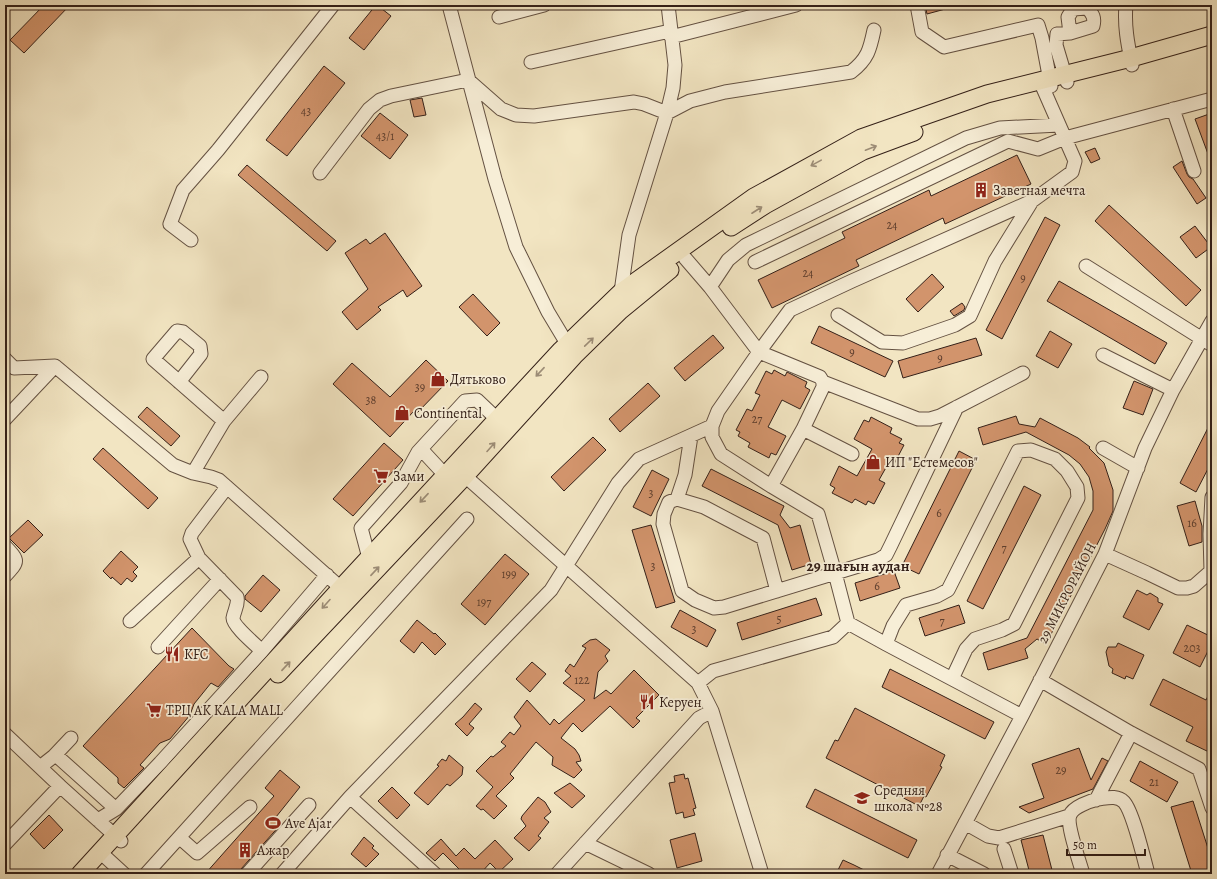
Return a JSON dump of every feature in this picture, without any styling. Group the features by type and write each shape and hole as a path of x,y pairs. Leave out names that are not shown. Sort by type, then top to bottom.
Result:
{"main road":[{"path":"118,838 454,473 571,350 621,292 765,205 863,151 1053,81 1131,61 1212,35"},
{"path":"1131,61 1212,46"},
{"path":"92,874 104,855 118,838 341,588 454,473 497,419 560,350 571,350 620,311 682,254"},
{"path":"80,874 104,855"}],"street":[{"path":"191,240 170,224 183,190 218,150 333,5"},
{"path":"449,5 495,179 516,247 548,312 571,350"},
{"path":"499,17 544,5"},
{"path":"621,292 629,235 667,113 673,88 675,65 668,5"},
{"path":"531,62 671,34 796,5"},
{"path":"916,5 922,32 944,47 1038,25 1057,34 1070,32"},
{"path":"1126,5 1125,18 1131,61"},
{"path":"1022,716 952,680 848,623 836,573 818,514 721,454 712,437 712,426 718,412 790,310 1032,201 1072,172 1075,162 1059,125 1053,81 1038,25"},
{"path":"468,80 500,109 516,115 534,116 634,102 644,104 667,113 690,101 725,92 851,72 860,65 870,49 874,30"},
{"path":"1053,81 1057,34"},
{"path":"320,173 369,109 380,100 405,92 468,80"},
{"path":"755,262 1008,141 1038,149 1065,138 1212,99"},
{"path":"1173,109 1194,172"},
{"path":"710,287 728,260 746,245 966,138 1000,128 1059,125"},
{"path":"838,315 882,342 903,343 955,325 970,316 995,261 1032,201"},
{"path":"682,254 710,287 759,352 820,377 823,382 823,388 803,429 771,486"},
{"path":"1086,266 1207,342"},
{"name":"29 МИКРОРАЙОН","path":"938,874 1022,716 1105,554 1145,448 1173,390 1207,342 1212,321"},
{"path":"1103,355 1173,390"},
{"path":"5,359 14,368 55,366 173,465 193,473 219,480 341,588"},
{"path":"5,420 55,366"},
{"path":"823,382 918,419 930,420 957,408 1023,373"},
{"path":"193,473 224,421 261,377"},
{"path":"179,382 224,421"},
{"path":"369,558 361,528 401,484 418,452 465,401 477,400 497,419"},
{"path":"777,591 763,538 704,507 677,499 669,502 664,514 663,524 682,591 695,600 714,608 724,607 777,591 836,573 878,560 886,555 957,408"},
{"path":"282,874 350,797 551,590 618,483 639,459 712,426"},
{"path":"803,429 852,454"},
{"path":"677,499 685,475 691,436"},
{"path":"1103,448 1138,468"},
{"path":"421,449 454,473 567,566 698,683 712,711 762,874"},
{"path":"886,644 893,626 906,605 937,596 948,590 1018,451 1031,450 1055,459 1067,471 1077,486 1078,498 1014,624 1002,630 975,639 966,649 952,680"},
{"path":"227,488 190,539 199,558 237,596 238,600 233,617 235,625 262,651"},
{"path":"1105,554 1148,572 1178,588 1194,586 1211,573 1210,534 1212,497"},
{"path":"146,874 467,520"},
{"path":"5,546 15,557 16,561 15,565 5,576"},
{"path":"130,621 199,558"},
{"path":"98,820 116,809 160,763 262,651 327,575"},
{"path":"158,647 220,579"},
{"path":"698,683 713,671 833,637 848,623"},
{"path":"1040,680 1199,769 1212,808"},
{"path":"557,874 700,718 712,711"},
{"path":"1096,800 1131,732"},
{"path":"5,734 118,838"},
{"path":"40,767 54,756 71,738"},
{"path":"54,756 62,760 116,809"},
{"path":"5,844 60,786"},
{"path":"350,797 436,874"},
{"path":"965,822 988,836 999,838 1069,816 1075,808 1096,800 1114,797 1119,798 1131,814 1148,874"},
{"path":"247,874 309,805"},
{"path":"180,838 197,853 250,807"},
{"path":"1069,816 1069,824 1083,874"},
{"path":"585,843 649,874"},
{"path":"1004,849 1012,874"},
{"path":"104,855 124,874"},
{"path":"947,855 984,874"}],"building":[{"path":"44,5 70,5 24,53 10,40"},
{"path":"376,5 391,16 364,50 349,38"},
{"path":"925,5 949,5 949,8 927,14"},
{"path":"324,66 345,83 287,156 266,140"},
{"path":"422,98 426,115 414,117 410,100"},
{"path":"380,113 408,135 390,159 361,136"},
{"path":"1212,113 1212,162 1211,162 1195,119"},
{"path":"1095,148 1100,159 1091,163 1085,152"},
{"path":"1017,155 1031,184 945,224 943,218 856,260 859,266 772,308 758,280 845,238 842,232 929,190 931,196"},
{"path":"1182,161 1187,174 1193,179 1206,198 1197,204 1173,167"},
{"path":"247,165 336,241 327,251 238,175"},
{"path":"1109,205 1201,290 1186,306 1095,221"},
{"path":"1045,217 1060,225 1002,339 986,330"},
{"path":"1195,226 1211,247 1196,258 1180,237"},
{"path":"385,233 422,286 407,297 403,290 378,307 381,310 357,330 342,312 368,289 345,253 366,239 370,244"},
{"path":"932,274 944,287 918,312 906,299"},
{"path":"1059,281 1167,343 1155,364 1047,301"},
{"path":"473,294 500,323 487,336 459,307"},
{"path":"962,303 965,307 964,310 954,316 950,311"},
{"path":"819,326 893,361 885,377 811,343"},
{"path":"1050,331 1072,344 1058,368 1036,356"},
{"path":"713,335 724,348 685,381 674,368"},
{"path":"976,338 982,355 903,378 898,361"},
{"path":"426,360 448,381 415,415 413,412 390,437 333,384 352,363 390,397"},
{"path":"774,370 785,376 787,372 807,382 805,387 810,390 800,409 782,400 768,427 786,436 776,455 771,453 769,458 748,447 750,443 738,436 740,432 736,430 747,409 752,411 760,395 755,393 766,371 772,374"},
{"path":"1134,381 1153,389 1143,415 1123,408"},
{"path":"648,383 660,396 620,432 609,419"},
{"path":"147,407 180,436 171,446 138,417"},
{"path":"1016,416 1019,424 1035,427 1040,418 1078,438 1090,447 1089,448 1104,463 1113,490 1113,511 1046,644 1037,639 1025,649 1028,658 988,670 983,653 1027,638 1093,510 1093,491 1089,477 1080,464 1069,455 1026,432 983,445 978,428"},
{"path":"871,417 892,428 890,433 902,439 899,443 904,445 893,466 888,464 879,480 885,483 874,504 868,501 866,505 855,499 852,503 832,493 835,488 830,485 839,466 857,476 872,449 854,439 864,420 869,422"},
{"path":"1212,420 1212,461 1196,492 1180,483"},
{"path":"593,437 606,450 564,491 551,477"},
{"path":"384,443 403,460 353,516 333,499"},
{"path":"103,448 158,498 148,509 93,459"},
{"path":"959,451 976,460 919,574 902,566"},
{"path":"711,469 784,506 780,515 790,528 800,525 811,564 792,570 778,525 702,486"},
{"path":"652,470 669,479 651,516 633,507"},
{"path":"1024,486 1041,495 983,609 967,601"},
{"path":"1195,501 1202,526 1202,542 1189,546 1177,506"},
{"path":"28,520 43,535 24,553 9,538"},
{"path":"651,525 675,602 656,608 632,530"},
{"path":"121,551 138,567 133,572 137,576 132,582 127,578 121,585 112,577 111,579 103,571"},
{"path":"505,554 529,574 485,625 461,604"},
{"path":"894,571 900,588 860,601 855,583"},
{"path":"263,575 280,590 261,612 245,599 245,596"},
{"path":"1137,590 1147,595 1150,593 1158,598 1158,602 1163,604 1149,630 1123,617"},
{"path":"816,598 822,615 742,640 737,623"},
{"path":"959,605 965,623 925,636 919,618"},
{"path":"680,610 716,630 707,647 671,627"},
{"path":"417,620 434,634 435,633 446,644 435,655 422,642 414,653 400,641"},
{"path":"1187,625 1212,637 1212,643 1200,667 1173,653"},
{"name":"ТРЦ AK KALA MALL","path":"192,628 229,666 234,669 218,687 211,683 194,704 190,715 170,739 160,743 140,765 144,768 124,788 118,783 118,778 83,746"},
{"path":"596,639 610,650 605,656 608,661 598,672 594,699 606,690 611,694 634,670 659,695 636,718 640,721 633,728 610,706 582,732 573,723 561,738 575,749 581,761 576,762 582,770 574,778 552,765 553,757 536,742 510,774 514,778 496,796 507,806 494,819 483,809 481,810 476,806 493,787 476,771 491,756 493,757 506,746 501,742 510,732 514,735 521,726 514,717 527,700 550,725 554,719 559,724 585,700 563,683 571,676 565,671 570,664 574,667 586,648 582,646 590,640"},
{"path":"1118,643 1144,655 1133,679 1126,676 1125,679 1112,673 1113,669 1109,666 1106,652 1108,647 1116,647"},
{"path":"532,662 546,674 530,692 516,679"},
{"path":"890,669 994,722 985,739 882,687"},
{"path":"1163,679 1206,700 1212,688 1212,747 1209,752 1186,741 1193,727 1150,705"},
{"path":"475,703 482,709 469,724 474,728 467,736 455,724"},
{"path":"855,708 945,755 940,766 942,767 926,797 924,796 919,806 826,758 835,740 838,741"},
{"path":"1079,748 1091,780 1102,758 1108,761 1093,789 1029,813 1019,807 1044,798 1032,764"},
{"path":"449,755 463,767 462,775 450,786 447,784 428,805 414,793 439,766 437,765 442,759 446,761"},
{"path":"1140,761 1178,782 1167,802 1130,781"},
{"name":"Ажар","path":"280,770 300,787 276,817 282,823 241,869 239,874 205,874 274,796 265,788"},
{"path":"684,774 685,779 688,778 696,808 693,809 695,815 684,818 683,812 676,814 669,783 675,782 674,776"},
{"path":"570,783 585,796 572,808 554,793"},
{"path":"392,787 410,805 397,819 378,801"},
{"path":"815,789 917,840 908,858 806,807"},
{"path":"538,797 545,802 551,812 544,818 549,822 538,836 541,838 529,851 514,838 526,826 521,819 522,816"},
{"path":"1193,801 1212,861 1212,874 1192,874 1171,807"},
{"path":"49,815 63,830 44,849 30,834"},
{"path":"695,833 702,861 677,868 670,840"},
{"path":"1043,835 1052,870 1030,874 1021,840"},
{"path":"364,837 374,846 372,848 379,854 366,867 351,854"},
{"path":"441,839 456,856 464,848 475,859 495,840 513,859 499,872 490,863 480,874 464,874 443,853 435,861 426,853"},
{"path":"843,860 854,865 872,874 836,874"}],"place":[{"name":"Заветная мечта","path":"981,190"},
{"name":"Дятьково","path":"438,379"},
{"name":"Continental","path":"402,413"},
{"name":"ИП \"Естемесов\"","path":"873,462"},
{"name":"Зами","path":"381,476"},
{"name":"KFC","path":"172,654"},
{"name":"Керуен","path":"647,702"},
{"name":"ТРЦ AK KALA MALL","path":"154,710"},
{"name":"Средняя школа №28","path":"862,798"},
{"name":"Ave Ajar","path":"273,823"},
{"name":"Ажар","path":"245,850"}],"district":[{"name":"29 шағын аудан","path":"858,566"}]}
